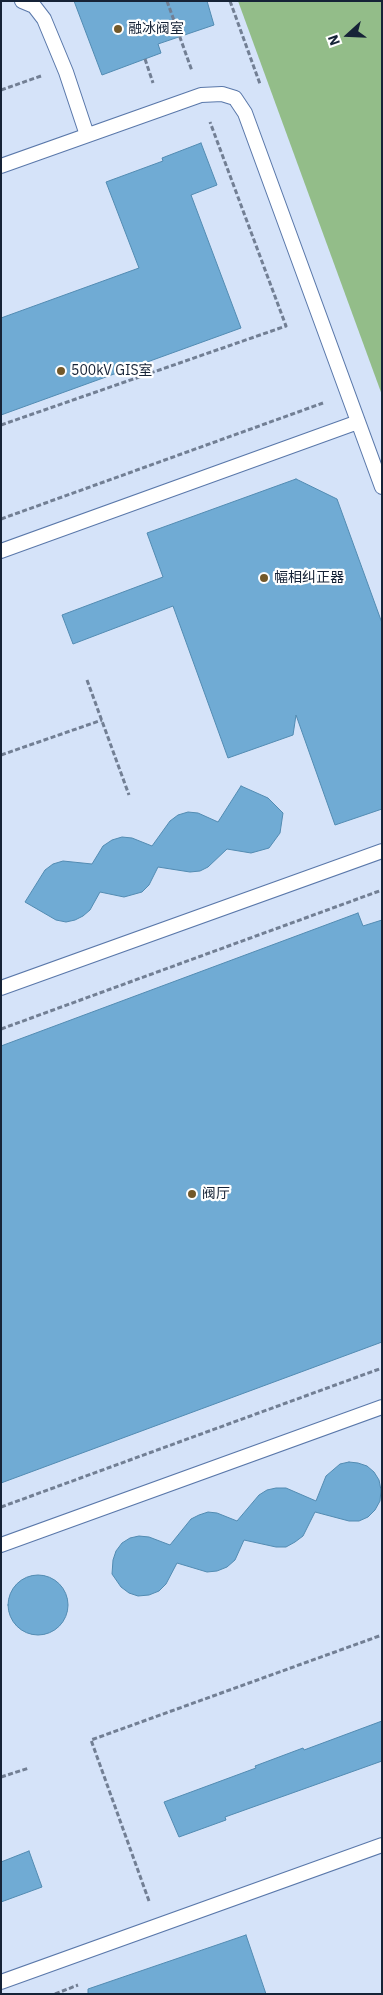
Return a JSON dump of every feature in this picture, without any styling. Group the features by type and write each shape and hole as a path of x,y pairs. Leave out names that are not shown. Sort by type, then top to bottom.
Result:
{"lane":[{"path":"22,1 34,6 44,19 66,72 87,135"},
{"path":"1,166 201,95 222,94 236,98 245,113 382,487"},
{"path":"1,551 358,422"},
{"path":"1,988 382,851"},
{"path":"1,1545 382,1407"},
{"path":"1,1982 382,1845"}],"path":[{"path":"1,425 286,326 167,1"},
{"path":"1,90 42,76"},
{"path":"1,519 348,394"},
{"path":"87,680 129,795"},
{"path":"1,755 102,720"},
{"path":"1,1029 382,890"},
{"path":"1,1507 382,1368"},
{"path":"158,1926 91,1740 382,1635"},
{"path":"1,1778 28,1768"}],"green space":[{"path":"238,1 382,1 382,395"}],"building":[{"name":"融冰阀室","path":"74,1 207,1 214,25 158,44 161,53 102,75"},
{"name":"500kV GIS室","path":"201,143 217,185 191,195 241,328 1,415 1,318 139,268 106,182 163,161 162,158"},
{"name":"幅相纠正器","path":"296,479 337,499 382,623 382,809 335,825 296,715 293,735 228,758 173,606 73,644 62,615 163,577 147,533"},
{"path":"241,786 268,798 283,813 280,833 269,848 251,853 227,849 208,867 200,871 190,872 158,867 149,885 142,892 124,897 100,892 90,910 75,920 66,922 56,920 25,902 45,870 53,864 63,861 92,864 103,846 112,840 122,837 132,838 152,846 170,821 178,815 188,812 198,813 218,822"},
{"name":"阀厅","path":"358,913 363,926 382,920 382,1342 1,1483 1,1046"},
{"path":"349,1462 367,1466 379,1480 381,1490 380,1501 368,1517 359,1521 349,1521 315,1512 303,1536 286,1547 276,1547 244,1540 235,1560 227,1567 217,1571 207,1572 177,1563 166,1584 159,1591 149,1595 138,1596 129,1593 121,1587 112,1574 116,1551 122,1543 130,1538 139,1536 149,1537 170,1545 191,1519 208,1512 217,1513 237,1521 259,1495 267,1490 276,1488 286,1488 316,1501 326,1476 340,1464"},
{"path":"38,1575 54,1580 59,1584 63,1589 68,1605 63,1621 59,1626 54,1630 38,1635 22,1630 17,1626 13,1621 8,1605 13,1589 17,1584 22,1580"},
{"path":"382,1721 382,1761 225,1817 226,1820 179,1837 164,1802 256,1768 255,1766 303,1748 304,1750"},
{"path":"29,1851 42,1887 1,1902 1,1862"},
{"path":"246,1935 266,1994 88,1994 88,1989"}],"place":[{"name":"融冰阀室","path":"118,29"},
{"name":"500kV GIS室","path":"61,371"},
{"name":"幅相纠正器","path":"264,578"},
{"name":"阀厅","path":"192,1194"}]}
